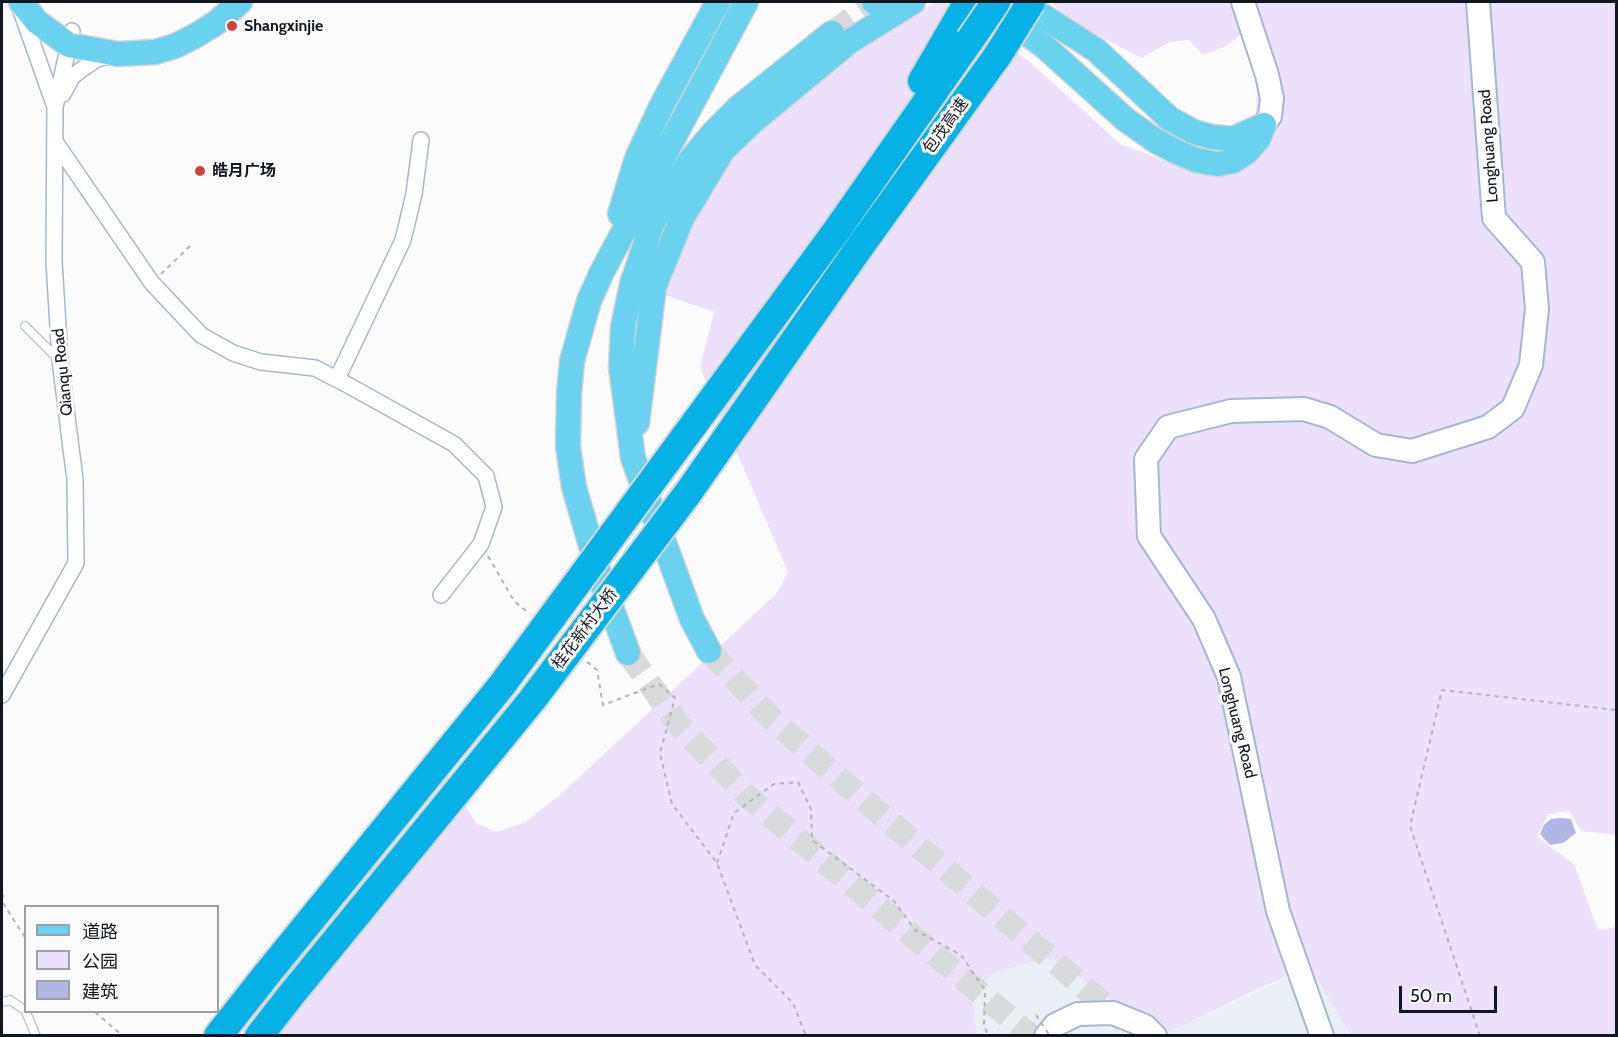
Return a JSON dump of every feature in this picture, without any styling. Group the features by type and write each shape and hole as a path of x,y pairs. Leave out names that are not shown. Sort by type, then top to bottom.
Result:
{"highway":[{"name":"包茂高速","path":"848,239 875,175 964,22 996,2"},
{"name":"包茂高速","path":"848,239 998,55 1031,2"},
{"name":"桂花新村大桥","path":"218,1035 502,686 848,239"},
{"name":"桂花新村大桥","path":"259,1035 532,700 688,493 848,239"}],"main road":[{"path":"20,2 36,22 70,38 118,54 154,52 175,46 216,22 240,2"},
{"path":"39,2 70,38 151,36 191,20 215,2"},
{"path":"602,272 637,158 663,103 718,2"},
{"path":"628,653 600,577 574,487 568,447 572,361 589,301 602,272 746,2"},
{"path":"874,2 887,2"},
{"path":"633,458 654,287 682,218 699,188 723,150 752,122 850,41 913,2"},
{"path":"975,2 1007,19 1044,46 1126,120 1156,141 1196,160 1217,164 1233,161 1247,152 1258,140 1270,116 1272,98 1267,75 1242,2"},
{"path":"1012,2 1043,16 1096,50 1170,119 1194,132 1233,139 1264,125"},
{"name":"Longhuang Road","path":"1322,1035 1278,911 1229,677 1204,619 1149,536 1146,459 1168,428 1231,411 1304,410 1330,417 1376,445 1412,451 1488,427 1513,408 1532,365 1537,309 1533,262 1494,218 1478,2"},
{"path":"709,651 692,619 633,458 621,367 623,327 632,284 652,224 688,163 714,132 745,102 832,33"},
{"path":"1026,33 1054,48 1100,81 1111,86 1117,79 1110,63"},
{"path":"1048,1035 1055,1026 1078,1014 1113,1013 1145,1026 1155,1035"}],"street":[{"path":"20,2 55,107"},
{"name":"Qianqu Road","path":"2,695 76,563 75,480 60,360 54,261 55,107 70,38"},
{"path":"55,107 72,77 97,59 118,54"},
{"path":"337,379 403,240 414,194 421,140"},
{"path":"56,143 153,283 201,335 233,353 261,362 315,368 454,444 486,476 494,507 481,544 441,596"}],"lane":[{"path":"25,326 60,360"},
{"path":"2,1002 10,1000 24,1010"},
{"path":"27,1013 36,1035"}],"path":[{"path":"153,283 191,245"},
{"path":"481,544 514,601 531,615"},
{"path":"580,656 597,670 603,705 659,684 675,698 660,753 672,804 717,863 754,965 793,1004 806,1035"},
{"path":"1480,1035 1410,826 1442,690 1617,710"},
{"path":"717,863 734,813 774,784 798,782 812,809 812,840 894,901 915,930 961,955 985,990 984,1024 988,1035"},
{"path":"2,885 3,903 24,936"},
{"path":"97,1013 123,1035"},
{"path":"1036,1015 1048,1035"}],"shaded area":[{"path":"1045,959 1054,960 1150,1028 1171,1031 1309,967 1349,1035 978,1035 973,1000 992,972"}],"green space":[{"path":"935,2 945,2 1031,63 1120,144 1171,163 1225,158 1251,122 1256,112 1258,65 1243,32 1228,45 1203,55 1189,40 1170,42 1141,58 1071,21 1051,2 1616,2 1616,835 1581,831 1569,811 1548,814 1537,837 1574,864 1598,930 1616,927 1616,1035 1349,1035 1309,967 1171,1031 1161,1032 1150,1028 1054,960 1045,959 992,973 977,991 973,1000 978,1035 263,1036 464,804 476,823 497,832 525,822 560,795 777,593 788,572 700,367 714,312 662,294 702,197 762,119 892,28"}],"building":[{"path":"1551,819 1571,819 1576,833 1563,843 1550,845 1540,834 1544,825"}],"tunnel":[{"path":"832,33 876,2"},
{"path":"709,651 772,719 1125,1022"},
{"path":"628,653 679,725 745,794 1031,1036"}],"place":[{"name":"Shangxinjie","path":"232,26"},
{"name":"皓月广场","path":"200,171"}]}
